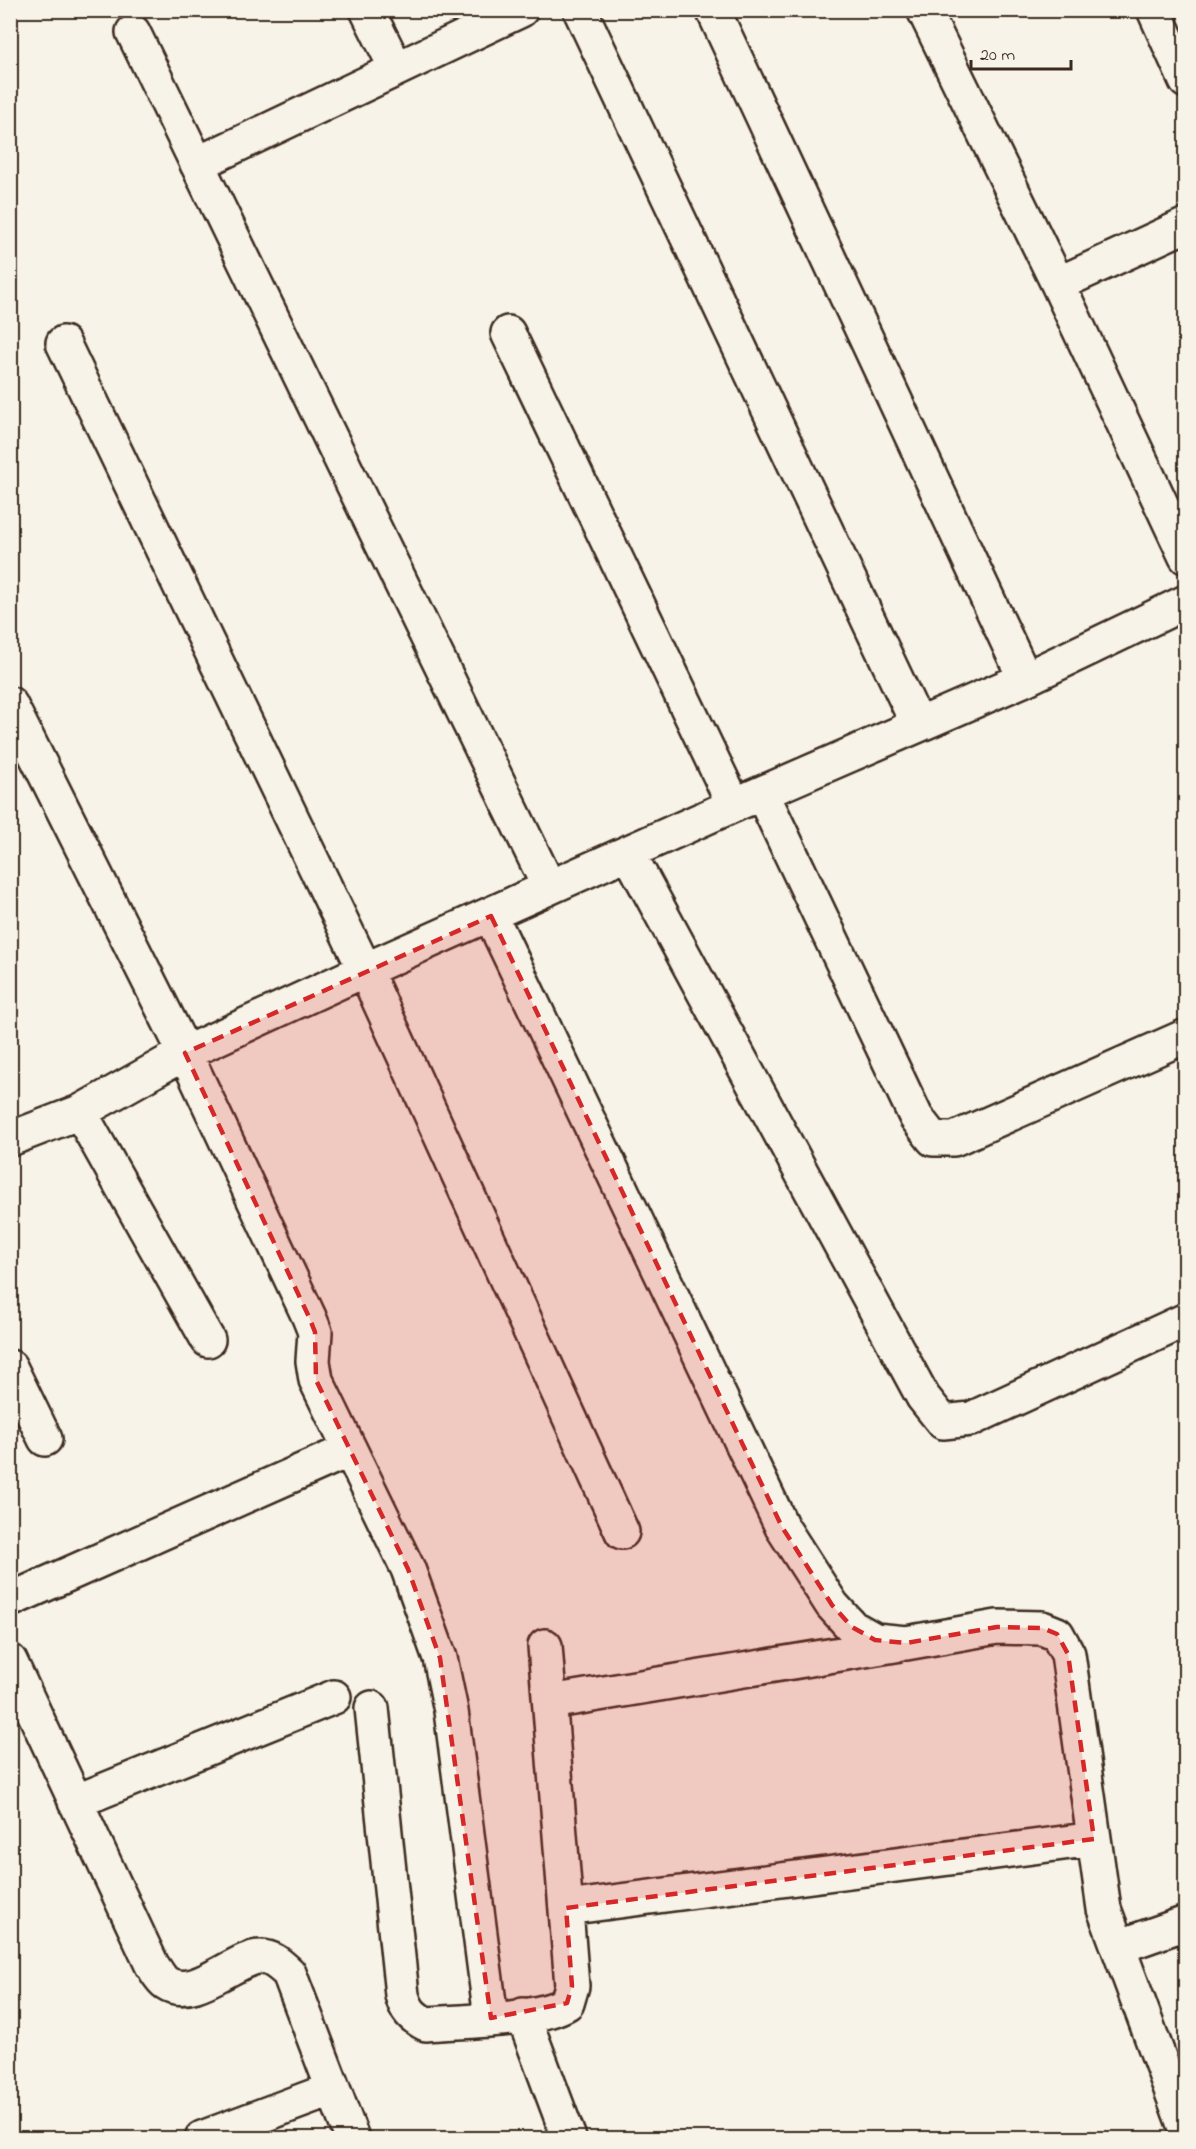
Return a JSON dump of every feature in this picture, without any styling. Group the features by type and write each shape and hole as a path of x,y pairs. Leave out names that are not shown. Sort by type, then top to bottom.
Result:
{"street":[{"path":"367,10 396,68"},
{"path":"580,10 918,725"},
{"path":"713,10 1025,679"},
{"path":"924,10 1058,284 1185,557"},
{"path":"1154,10 1185,81"},
{"path":"197,164 519,11"},
{"path":"133,32 549,887"},
{"path":"1058,284 1185,225"},
{"path":"508,333 748,799 916,1117 933,1139 954,1139 1185,1036"},
{"path":"63,343 365,970 622,1532"},
{"path":"10,1139 80,1112 186,1053 365,970 491,916 549,887 748,799 1025,679 1185,602"},
{"path":"10,704 186,1053 312,1324 315,1332 313,1361 316,1380 408,1569 440,1658 451,1711 491,2018"},
{"path":"628,852 923,1397 943,1422 971,1419 1185,1320"},
{"path":"491,916 782,1527 832,1605 852,1627 875,1640 906,1644"},
{"path":"80,1112 208,1340"},
{"path":"10,1367 45,1440"},
{"path":"10,1600 349,1450"},
{"path":"550,1702 997,1627 1042,1628 1057,1634 1068,1654 1104,1909 1185,2124"},
{"path":"372,1708 402,1995 406,2009 415,2019 426,2024 523,2015 559,2008 572,1996 545,1647"},
{"path":"10,1661 152,1965 165,1983 181,1988 199,1984 260,1957 275,1961 289,1973 352,2139"},
{"path":"75,1802 334,1697"},
{"path":"566,1908 1094,1839"},
{"path":"1118,1947 1185,1923"},
{"path":"523,2015 569,2139"},
{"path":"202,2139 333,2089"}],"highlighted area":[{"path":"491,916 782,1527 832,1605 852,1627 875,1640 906,1643 997,1627 1042,1628 1057,1634 1068,1654 1094,1839 566,1908 572,1986 567,2003 491,2018 440,1658 408,1569 316,1380 315,1332 309,1317 185,1053"}]}
